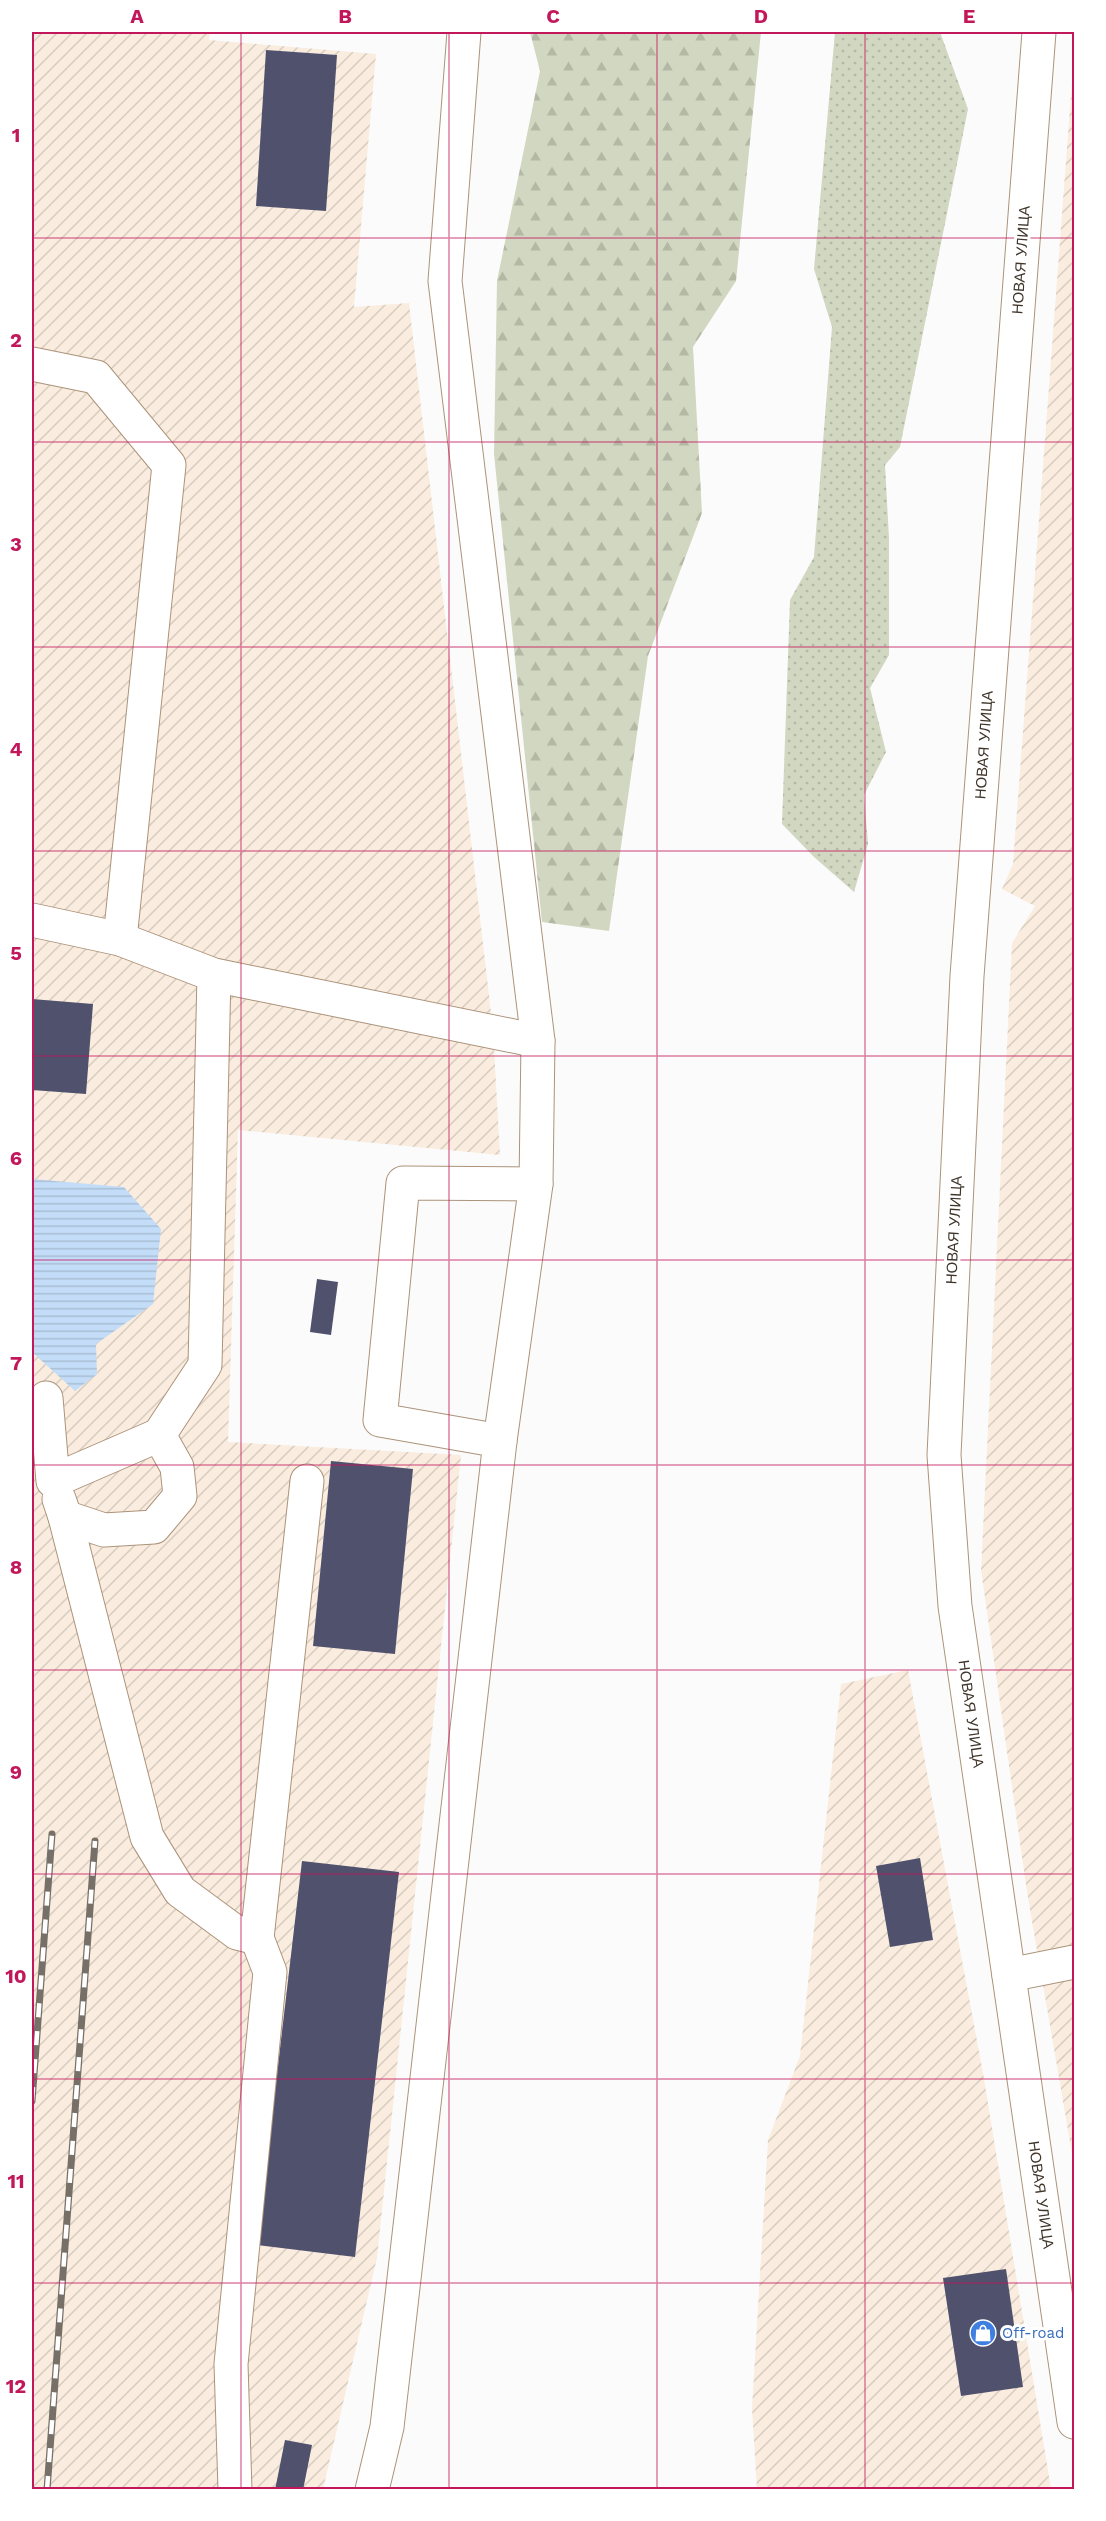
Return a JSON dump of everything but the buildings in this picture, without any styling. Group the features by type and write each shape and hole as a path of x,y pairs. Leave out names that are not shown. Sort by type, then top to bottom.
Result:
{"street":[{"path":"372,2490 387,2427 500,1441 536,1184 538,1041 445,280 464,32"},
{"name":"НОВАЯ УЛИЦА","path":"1039,32 967,976 944,1455 955,1606 1074,2421"},
{"path":"32,364 96,377 169,465 120,939"},
{"path":"32,920 120,939 214,975 538,1041"},
{"path":"42,1482 159,1435 205,1365 214,975"},
{"path":"500,1441 380,1420 403,1183 536,1184"},
{"path":"46,1398 42,1482 65,1517 147,1837 180,1891 237,1933 256,1938"},
{"path":"65,1517 104,1530 154,1527 180,1496 177,1467 159,1435"},
{"path":"235,2490 231,2364 270,1972 256,1938 307,1481"},
{"path":"1009,1975 1074,1962"}],"shaded area":[{"path":"32,32 210,32 209,40 376,54 354,307 409,303 493,1030 500,1155 238,1130 228,1442 461,1455 377,2258 323,2489 32,2490"},
{"path":"1074,55 1074,2165 1027,1892 981,1570 1012,943 1035,906 1002,889 1013,864"},
{"path":"908,1670 983,2073 1051,2489 757,2490 752,2408 768,2140 800,2056 841,1684"}],"green space":[{"path":"530,32 761,32 736,281 693,347 702,513 648,656 609,931 542,922 494,454 497,281 540,71"},
{"path":"835,32 940,32 968,109 900,447 885,465 889,538 889,655 870,688 886,752 864,795 868,844 854,892 814,857 782,824 790,600 814,557 832,327 814,269"}],"water":[{"path":"32,1179 124,1187 161,1229 153,1304 96,1344 97,1374 75,1391 32,1352"}],"railway":[{"path":"32,2101 52,1834"},
{"path":"47,2490 95,1841"}],"place":[{"name":"Off-road","path":"983,2333"}]}
